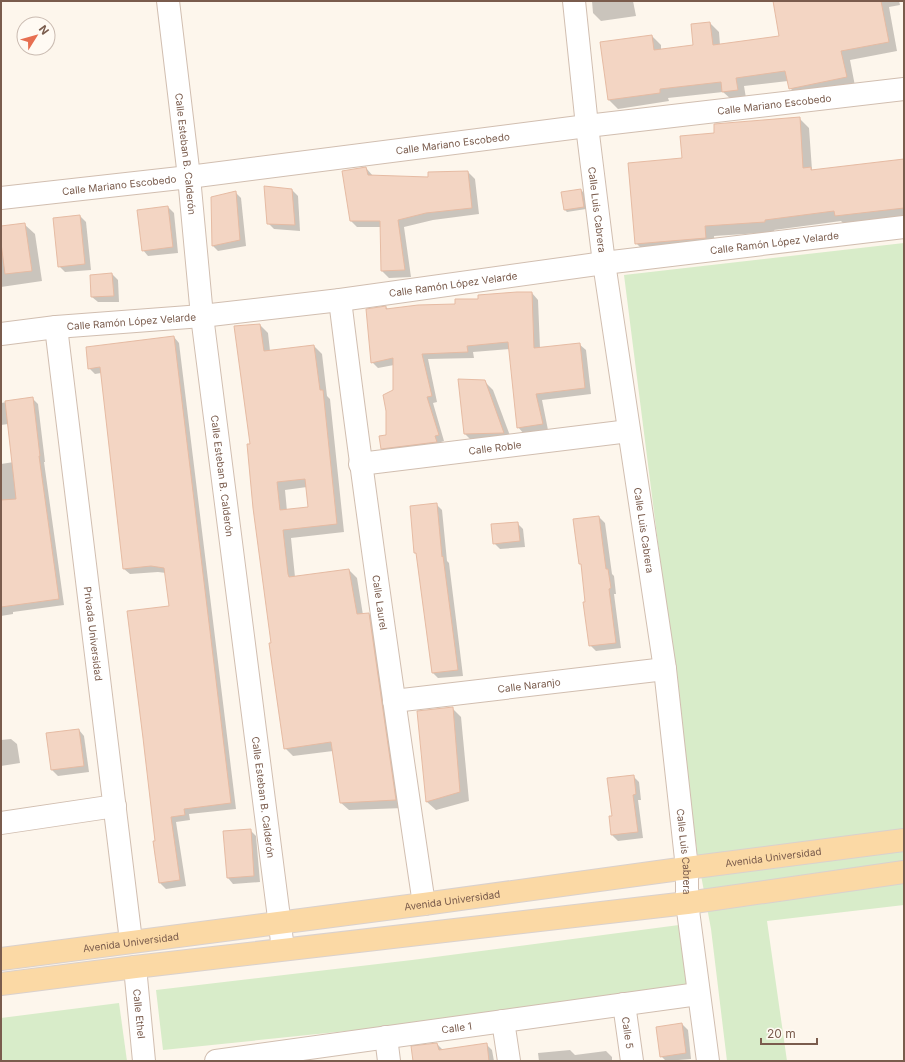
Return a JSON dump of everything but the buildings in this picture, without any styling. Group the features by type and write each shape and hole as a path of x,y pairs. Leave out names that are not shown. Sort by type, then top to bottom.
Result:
{"main road":[{"name":"Avenida Universidad","path":"1,959 904,840"},
{"path":"1,984 687,903 904,872"}],"street":[{"name":"Calle Esteban B. Calderón","path":"168,1 189,177 202,316 283,950"},
{"name":"Calle Luis Cabrera","path":"574,1 586,126 604,263 665,669 687,868 687,903 708,1061"},
{"name":"Calle Mariano Escobedo","path":"1,198 189,177 586,126 904,89"},
{"name":"Calle Ramón López Velarde","path":"1,334 56,327 202,316 340,300 604,263 904,227"},
{"name":"Calle Laurel","path":"340,300 360,464 424,904"},
{"name":"Privada Universidad","path":"56,327 131,941"},
{"name":"Calle Roble","path":"360,464 630,431"},
{"name":"Calle Naranjo","path":"394,702 665,669"},
{"path":"1,823 115,806"},
{"path":"47,952 49,978"},
{"name":"Calle Ethel","path":"135,967 144,1061"},
{"name":"Calle 1","path":"216,1061 271,1057 386,1037 698,994"},
{"name":"Calle 5","path":"624,1004 632,1061"},
{"path":"503,1021 509,1061"},
{"path":"386,1037 389,1061"}],"green space":[{"path":"904,243 904,905 767,921 787,1061 727,1061 711,929 698,859 624,275"},
{"path":"679,925 689,987 425,1023 163,1050 156,990 412,960"},
{"path":"119,1003 127,1061 1,1061 1,1018"}]}
